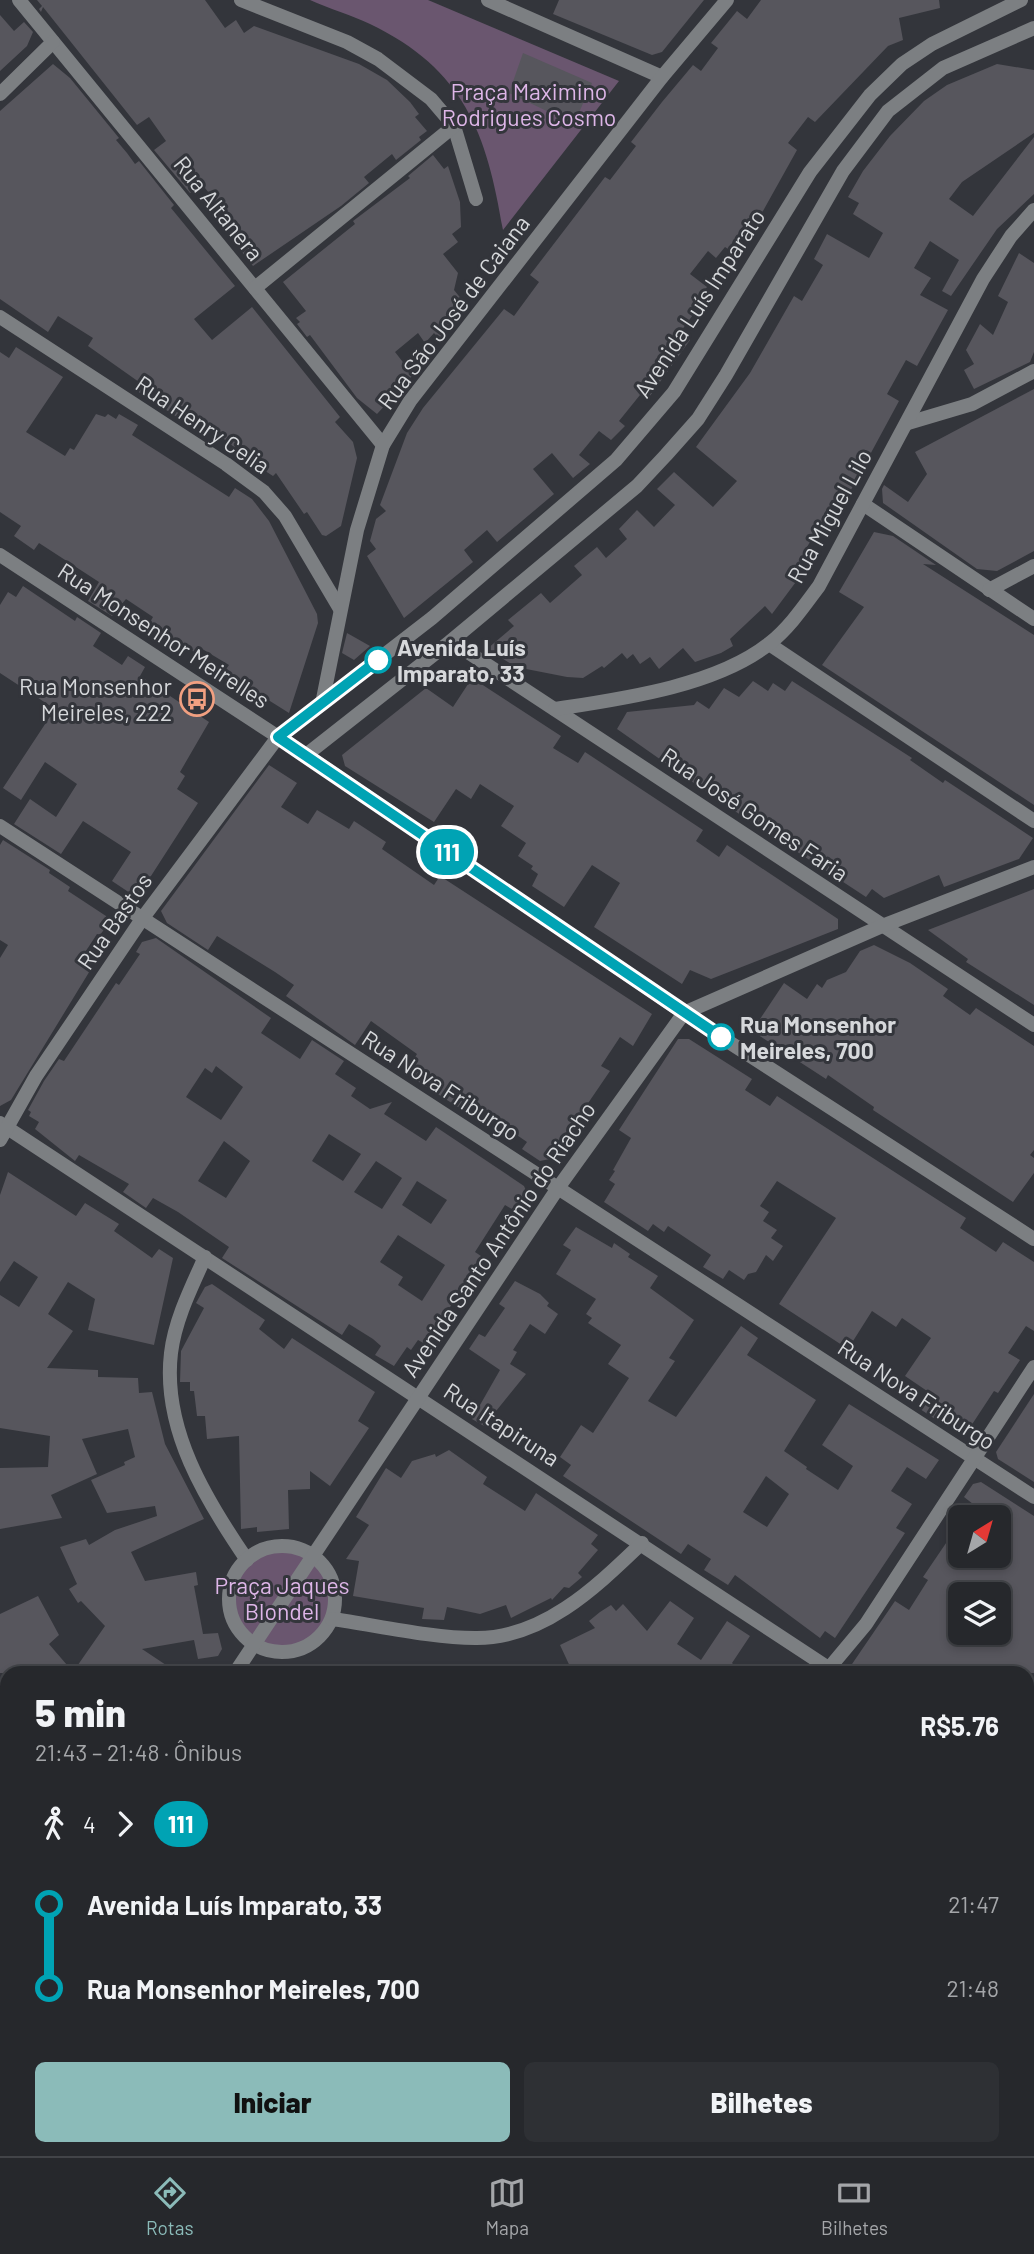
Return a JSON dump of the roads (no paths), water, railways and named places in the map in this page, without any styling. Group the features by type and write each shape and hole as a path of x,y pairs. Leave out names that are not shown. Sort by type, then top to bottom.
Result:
{"street":[{"name":"Rua Altanera","path":"19,0 383,445"},
{"path":"241,0 347,42 378,59 430,99 454,126 476,199"},
{"path":"488,0 662,77"},
{"name":"Rua São José de Caiana","path":"322,704 357,530 383,445 410,401 662,77 727,0"},
{"name":"Avenida Luís Imparato","path":"278,737 432,618 617,460 674,392 810,172 870,95 902,64 932,44 1021,0"},
{"path":"306,755 451,641 637,486 698,419 762,317 843,171 888,111 943,68 1034,28"},
{"path":"0,94 53,42"},
{"path":"255,288 454,126"},
{"name":"Rua Miguel Lilo","path":"555,709 611,701 729,667 769,644 794,619 819,586 983,279 1011,236 1034,210"},
{"name":"Rua Henry Celia","path":"0,317 226,464 264,492 285,516 340,609"},
{"path":"908,422 972,404 1034,371"},
{"path":"863,504 1034,619"},
{"name":"Rua Monsenhor Meirelles","path":"0,555 306,755 684,1013 1034,1239"},
{"path":"989,590 1034,566"},
{"name":"Rua José Gomes Faria","path":"451,641 1034,1025"},
{"path":"769,644 1034,821"},
{"name":"Rua Bastos","path":"2,1130 142,919 278,737"},
{"name":"Rua Nova Friburgo","path":"0,826 1034,1497"},
{"path":"684,1013 882,926 1034,867"},
{"name":"Avenida Santo Antônio do Riacho","path":"239,1666 558,1188 684,1013"},
{"name":"Rua Itapiruna","path":"2,1130 418,1396 642,1543 821,1666"},
{"path":"205,1258 184,1303 171,1352 170,1395 178,1430 199,1483 247,1560"},
{"path":"834,1666 866,1624 1034,1367"},
{"path":"332,1619 474,1638 501,1635 529,1628 560,1612 598,1585 642,1543"},
{"path":"279,1546 296,1548 312,1556 323,1565 335,1590 332,1619 324,1632 299,1650 283,1652 253,1643 237,1625 229,1603 237,1572 247,1560 262,1550 279,1546"}],"place":[{"name":"Avenida Luís Imparato, 33","path":"378,660"},
{"name":"Rua Monsenhor Meireles, 222","path":"197,699"},
{"name":"Rua Monsenhor Meireles, 700","path":"721,1037"}],"park label":[{"name":"Praça Maximino Rodrigues Cosmo","path":"529,104"},
{"name":"Praça Jaques Blondel","path":"282,1598"}]}
